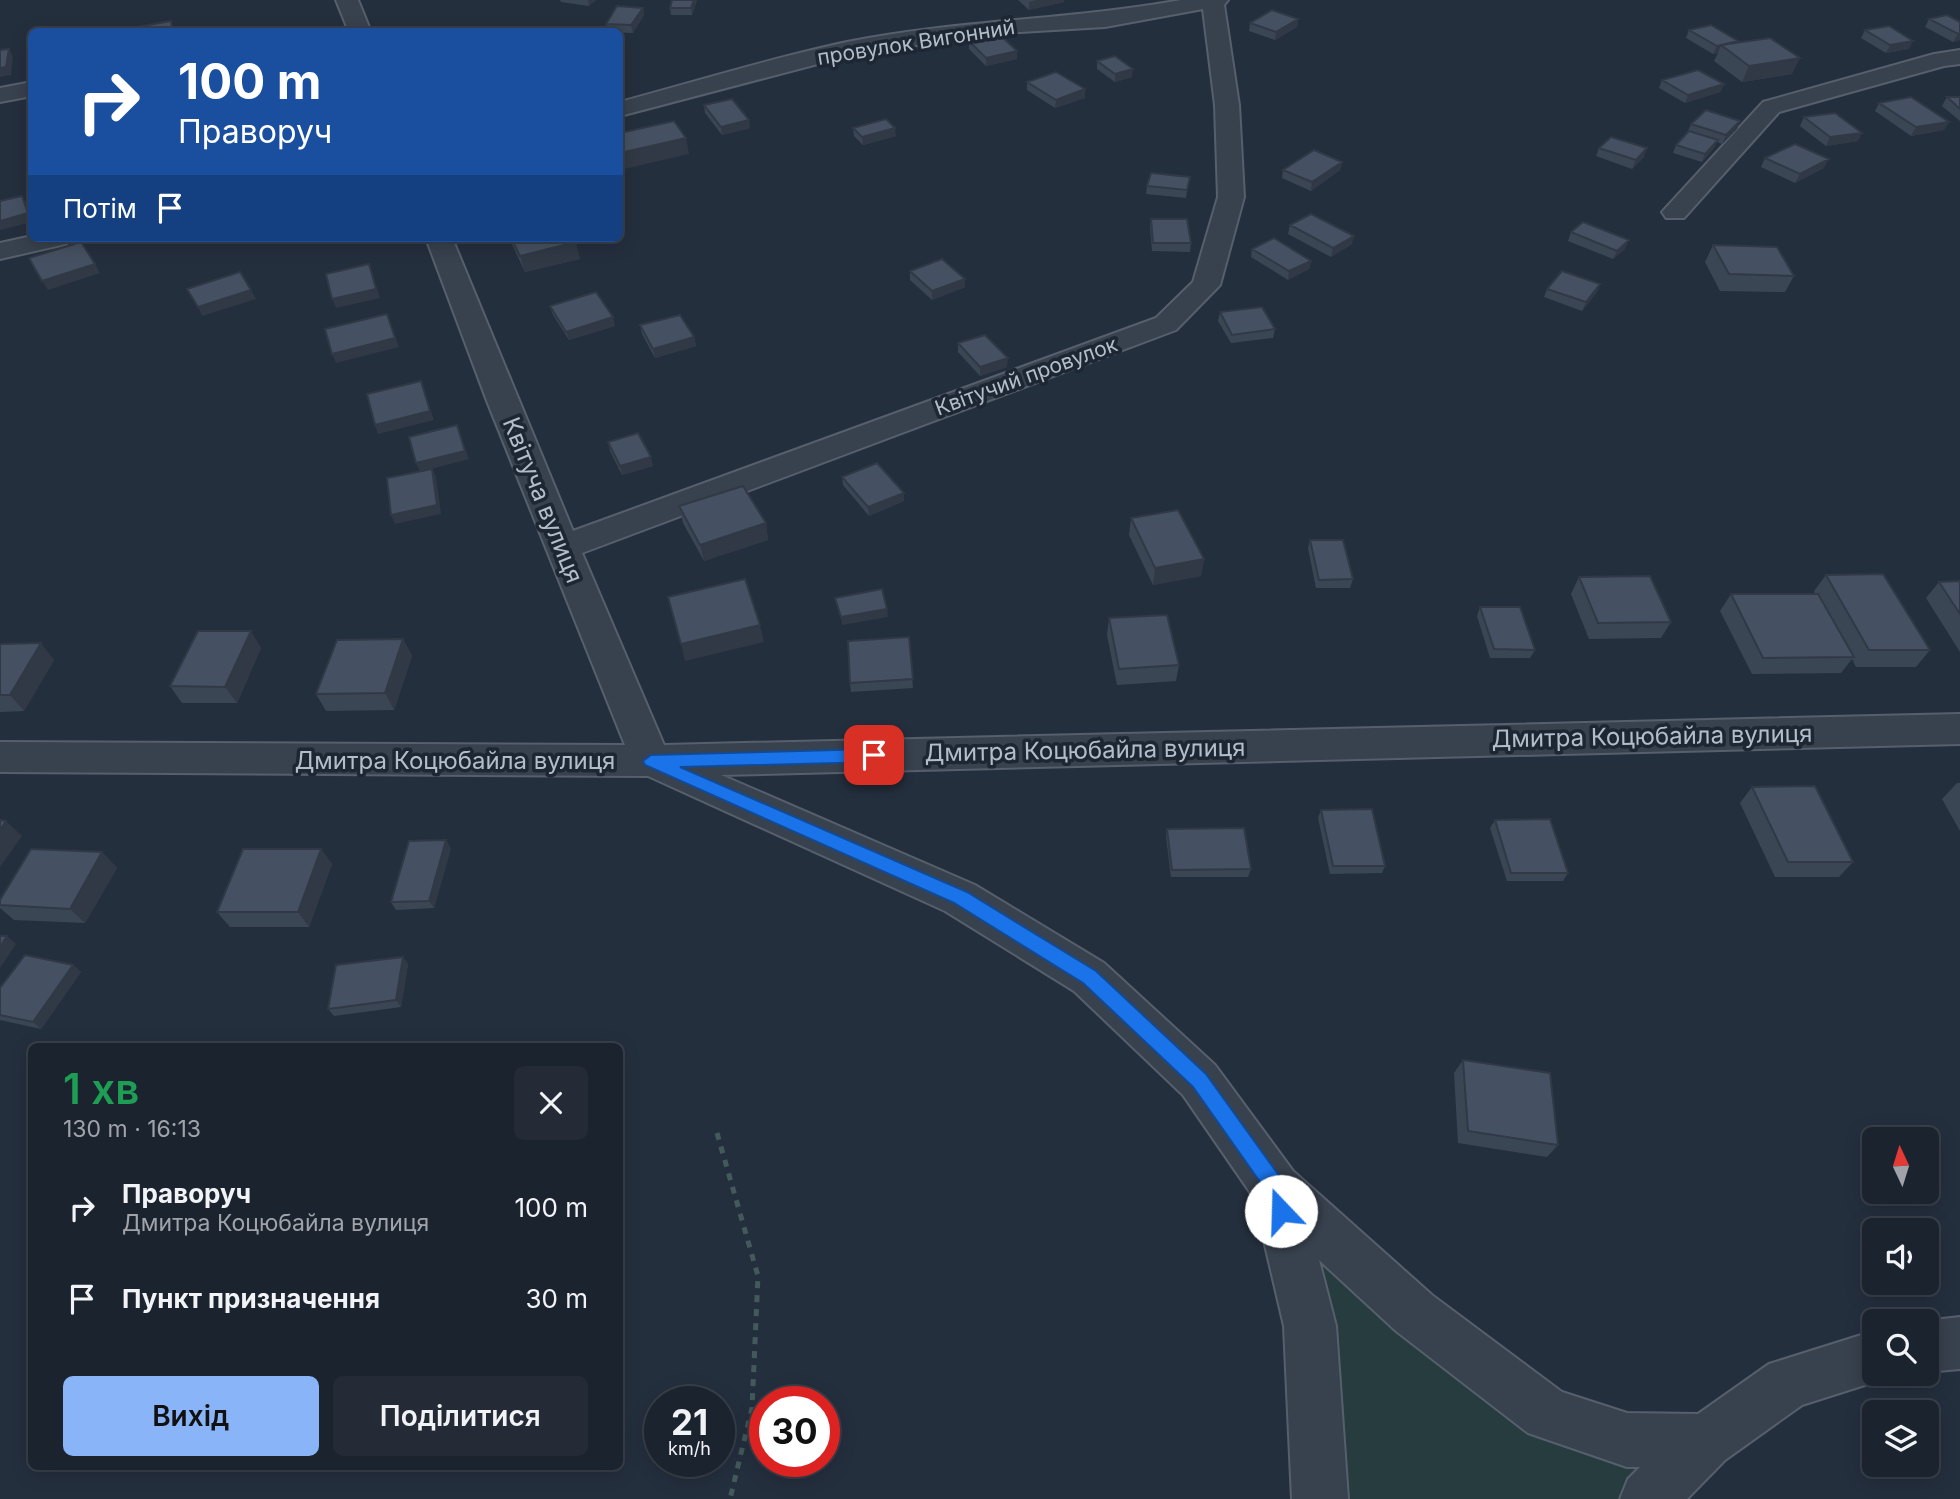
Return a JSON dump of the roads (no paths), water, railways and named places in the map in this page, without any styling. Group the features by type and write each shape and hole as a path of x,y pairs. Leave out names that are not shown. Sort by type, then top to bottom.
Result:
{"street":[{"path":"347,0 358,28"},
{"name":"провулок Вигонний","path":"623,108 847,49 987,27 1105,20 1215,1"},
{"name":"Квітучий провулок","path":"562,548 1166,324 1206,285 1231,197 1227,105 1215,1"},
{"path":"1675,212 1771,107 1942,59 1960,57"},
{"path":"0,95 28,90"},
{"path":"0,251 39,242"},
{"name":"Квітуча вулиця","path":"441,242 562,548 651,761"},
{"name":"Дмитра Коцюбайла вулиця","path":"0,757 651,761 1960,729"},
{"path":"651,761 960,898 1089,977 1199,1080 1276,1188 1414,1313 1547,1414 1627,1440 1706,1441"},
{"path":"1276,1188 1310,1326 1320,1499"},
{"path":"1939,1345 1960,1343"},
{"path":"1648,1499 1706,1441 1788,1383 1862,1361"}]}
